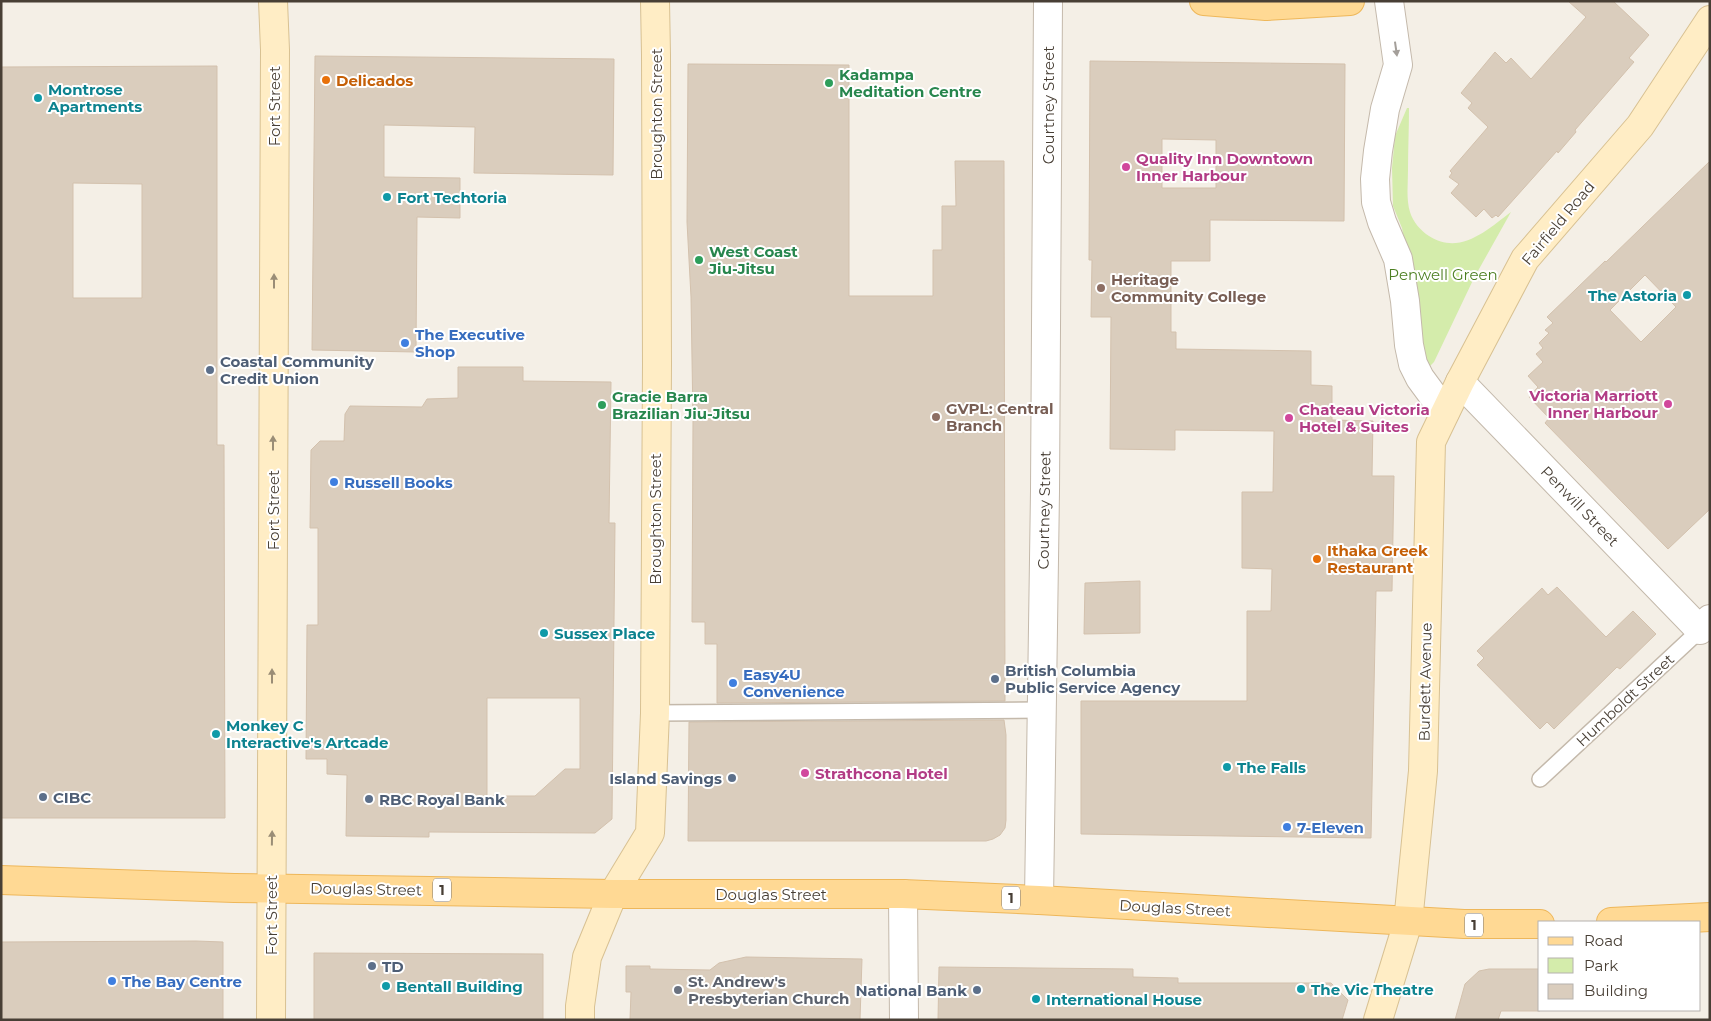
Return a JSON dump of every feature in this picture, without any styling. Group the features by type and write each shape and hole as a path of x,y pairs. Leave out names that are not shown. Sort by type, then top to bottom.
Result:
{"main road":[{"path":"1204,1 1268,4 1350,1"},
{"name":"Douglas Street","path":"1,880 65,883 613,894 903,894 1039,900 1408,922 1483,925 1538,924"},
{"path":"1631,921 1710,917"}],"street":[{"name":"Fort Street","path":"271,1020 275,70 273,1"},
{"name":"Broughton Street","path":"580,1020 580,1006 587,957 613,894 650,833 655,713 657,363 655,1"},
{"name":"Courtney Street","path":"1039,900 1048,1"},
{"path":"1389,1 1398,65 1385,109 1378,151 1375,179 1376,202 1382,222 1398,259 1413,364 1420,378 1445,412"},
{"name":"Fairfield Road","path":"1431,442 1460,382 1525,259 1640,126 1710,20"},
{"name":"Penwill Street","path":"1460,382 1705,625"},
{"name":"Burdett Avenue","path":"1408,922 1423,771 1431,442"},
{"path":"903,894 904,1020"},
{"path":"1378,1020 1408,922"}],"lane":[{"name":"Humboldt Street","path":"1540,779 1705,625"},
{"path":"655,713 1042,710"}],"green space":[{"name":"Penwell Green","path":"1407,108 1409,108 1408,202 1411,216 1420,229 1440,241 1462,242 1483,233 1511,212 1474,278 1434,362 1427,369 1423,367 1413,283 1402,228 1393,206 1392,168 1395,136"}],"building":[{"path":"1568,1 1613,1 1649,35 1629,58 1634,62 1575,130 1576,132 1498,217 1496,215 1492,218 1484,209 1476,217 1451,193 1459,184 1449,177 1452,173 1450,171 1488,127 1468,108 1472,103 1461,93 1495,52 1506,63 1511,58 1531,79 1586,17"},
{"path":"315,56 614,59 613,175 474,173 475,127 384,125 384,177 460,178 460,218 417,217 416,352 312,350"},
{"path":"1090,61 1345,64 1344,221 1210,220 1210,261 1171,261 1171,332 1176,332 1176,349 1311,351 1311,385 1332,386 1332,420 1373,421 1372,476 1394,476 1392,591 1376,591 1371,838 1081,834 1081,701 1247,701 1247,611 1271,611 1272,569 1242,568 1242,492 1273,492 1274,431 1175,430 1175,450 1110,449 1111,317 1091,317 1092,260 1089,260","holes":["1162,139 1216,140 1216,188 1162,188"]},
{"path":"688,64 849,65 849,296 933,296 933,250 942,250 942,206 956,206 955,161 1004,161 1005,701 717,703 717,644 705,644 705,622 692,622 693,420 691,297 687,222"},
{"path":"217,66 217,445 224,445 225,818 1,818 1,67","holes":["73,183 142,184 142,298 73,298"]},
{"name":"Victoria Marriott Inner Harbour","path":"1710,161 1710,509 1668,549 1545,423 1549,418 1529,397 1538,387 1528,376 1543,362 1536,354 1543,348 1539,343 1549,333 1545,330 1553,323 1547,317","holes":["1645,275 1676,307 1641,342 1610,310"]},
{"path":"458,367 523,367 523,381 611,382 609,523 615,523 612,819 595,833 429,832 429,837 346,836 347,775 327,774 327,759 306,759 307,625 318,625 318,528 310,528 311,450 320,441 344,441 345,414 350,406 422,407 427,399 458,398","holes":["487,698 580,698 580,769 565,769 535,796 487,796"]},
{"path":"1140,581 1140,633 1084,634 1085,583"},
{"path":"1557,587 1606,637 1633,611 1656,634 1620,669 1617,667 1554,729 1547,722 1540,729 1477,665 1484,658 1477,651 1542,588 1548,595"},
{"path":"1004,720 1006,735 1006,820 1005,828 1000,835 993,839 986,841 688,841 689,722"},
{"name":"The Bay Centre","path":"1,942 223,942 223,1020 1,1020"},
{"name":"Bentall Building","path":"314,953 543,954 543,1020 314,1020"},
{"path":"746,957 862,959 860,1020 630,1020 631,992 626,992 626,966 650,966 650,969 710,970 719,963"},
{"path":"939,967 1133,969 1133,977 1178,978 1178,983 1331,983 1348,1000 1342,1020 938,1020"},
{"path":"1489,969 1538,969 1538,1011 1501,1011 1498,1020 1455,1020 1465,984 1479,971"}],"place":[{"name":"Delicados","path":"326,80"},
{"name":"Kadampa Meditation Centre","path":"829,83"},
{"name":"Montrose Apartments","path":"38,98"},
{"name":"Quality Inn Downtown Inner Harbour","path":"1126,167"},
{"name":"Fort Techtoria","path":"387,197"},
{"name":"West Coast Jiu-Jitsu","path":"699,260"},
{"name":"Heritage Community College","path":"1101,288"},
{"name":"The Astoria","path":"1687,295"},
{"name":"The Executive Shop","path":"405,343"},
{"name":"Coastal Community Credit Union","path":"210,370"},
{"name":"Victoria Marriott Inner Harbour","path":"1668,404"},
{"name":"Gracie Barra Brazilian Jiu-Jitsu","path":"602,405"},
{"name":"GVPL: Central Branch","path":"936,417"},
{"name":"Chateau Victoria Hotel & Suites","path":"1289,418"},
{"name":"Russell Books","path":"334,482"},
{"name":"Ithaka Greek Restaurant","path":"1317,559"},
{"name":"Sussex Place","path":"544,633"},
{"name":"British Columbia Public Service Agency","path":"995,679"},
{"name":"Easy4U Convenience","path":"733,683"},
{"name":"Monkey C Interactive's Artcade","path":"216,734"},
{"name":"The Falls","path":"1227,767"},
{"name":"Strathcona Hotel","path":"805,773"},
{"name":"Island Savings","path":"732,778"},
{"name":"CIBC","path":"43,797"},
{"name":"RBC Royal Bank","path":"369,799"},
{"name":"7-Eleven","path":"1287,827"},
{"name":"TD","path":"372,966"},
{"name":"The Bay Centre","path":"112,981"},
{"name":"Bentall Building","path":"386,986"},
{"name":"The Vic Theatre","path":"1301,989"},
{"name":"St. Andrew's Presbyterian Church","path":"678,990"},
{"name":"National Bank","path":"977,990"},
{"name":"International House","path":"1036,999"}]}
